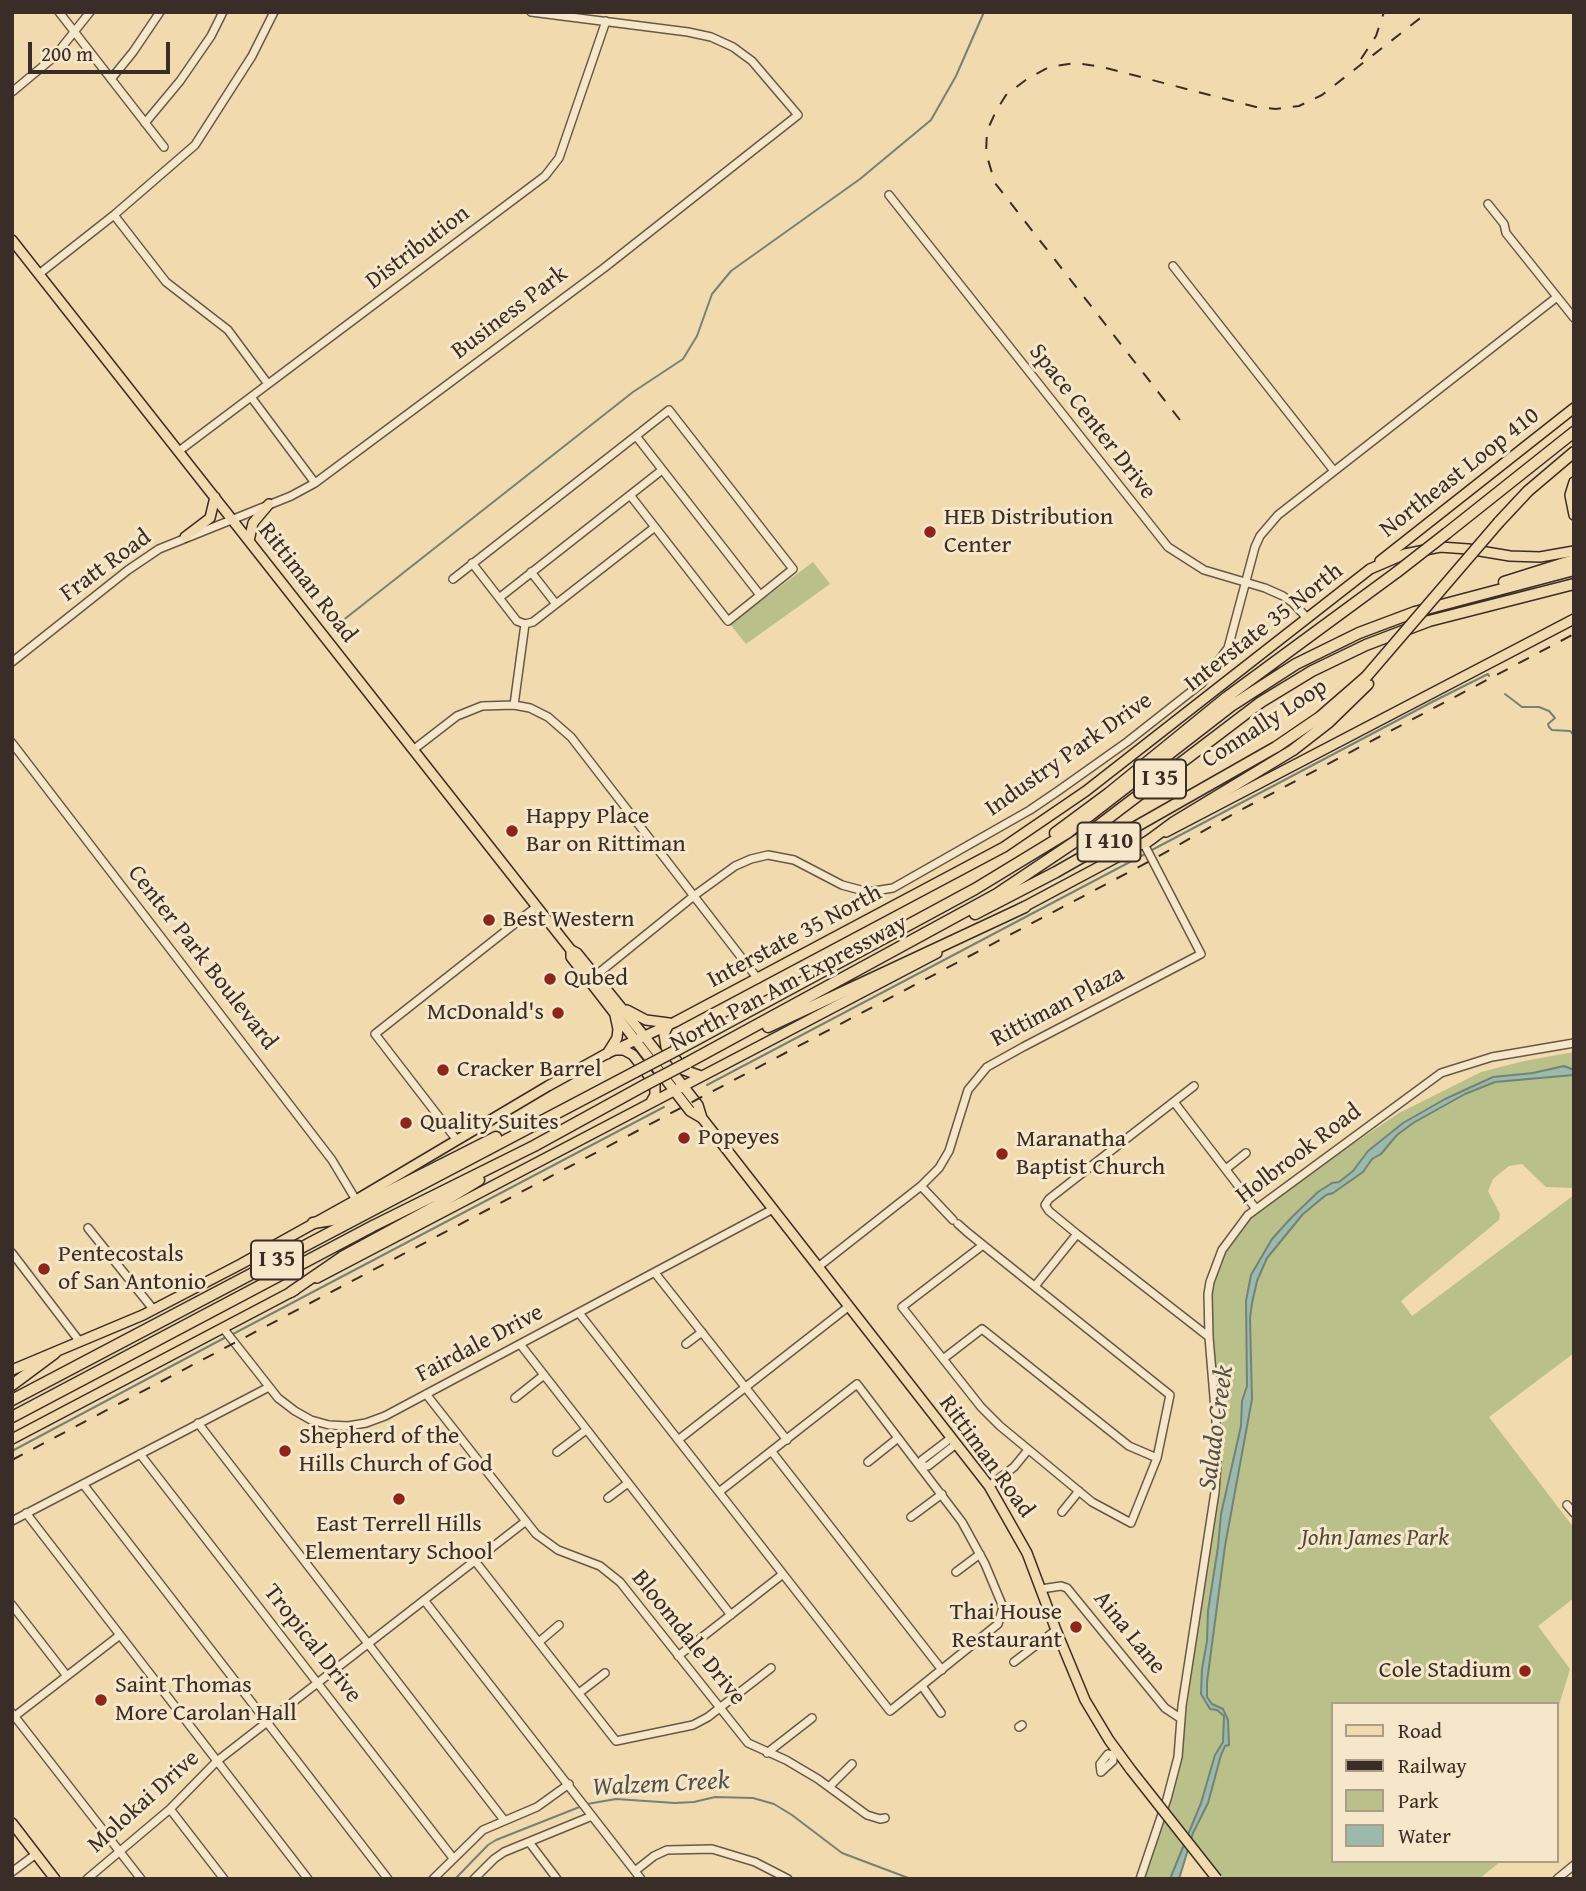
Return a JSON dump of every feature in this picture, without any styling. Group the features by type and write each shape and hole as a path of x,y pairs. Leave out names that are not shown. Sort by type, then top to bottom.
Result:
{"highway":[{"name":"Connally Loop","path":"1002,873 1109,793 1227,697 1397,572 1572,433"},
{"name":"Connally Loop","path":"836,982 914,946 1056,872 1267,752 1320,717 1368,679 1499,522 1528,491 1574,452"},
{"path":"1359,633 1408,610 1574,560"},
{"name":"North Pan Am Expressway","path":"12,1400 635,1072 1002,873 1067,833 1256,688 1296,664 1359,633 1415,612 1574,570"},
{"name":"North Pan Am Expressway","path":"12,1417 373,1226 534,1146 973,908 1040,867 1261,702 1312,671 1366,645 1429,621 1574,584"},
{"path":"1147,847 1174,822 1293,750 1336,715 1368,679"},
{"path":"687,1063 720,1051 1025,906"},
{"path":"313,1223 332,1220 457,1155 514,1129 542,1120"},
{"path":"291,1292 331,1263 438,1205 534,1146"},
{"path":"12,1385 55,1353"}],"main road":[{"name":"Rittiman Road","path":"12,240 536,907 595,976 679,1088 690,1111 702,1118"},
{"name":"Northeast Loop 410","path":"1370,569 1574,408"},
{"path":"1574,482 1570,495 1574,515"},
{"path":"185,537 210,518 215,497"},
{"path":"249,541 253,523 269,504"},
{"name":"Interstate 35 North","path":"12,1370 153,1309 356,1200 456,1139 606,1055 672,1024 1004,847 1086,791 1370,569 1405,554 1440,547 1530,557 1574,551"},
{"path":"12,1439 227,1334 291,1292 1025,906 1147,847 1574,619"},
{"name":"Rittiman Road","path":"571,950 571,957 615,1006"},
{"path":"615,1006 646,1020 672,1024 664,1034 666,1046 688,1073 703,1076"},
{"path":"606,1055 617,1038 615,1006"},
{"path":"617,1050 633,1055 655,1084 655,1095 650,1103"},
{"path":"694,1099 703,1076"},
{"name":"Rittiman Road","path":"679,1088 694,1099 702,1118 989,1486 1027,1553 1085,1700 1115,1753 1217,1879"},
{"path":"650,1103 667,1099 690,1111"},
{"path":"12,1823 55,1879"}],"street":[{"path":"59,12 164,147"},
{"path":"12,92 54,57 90,12"},
{"path":"111,79 160,12"},
{"path":"145,123 180,81 211,36 223,12"},
{"path":"40,274 195,145 252,56 274,12"},
{"path":"531,12 606,21"},
{"name":"Business Park","path":"231,518 315,483 604,268 798,115 752,61 722,41 699,34 606,21"},
{"name":"Distribution","path":"179,451 545,176 559,158 606,21"},
{"name":"Space Center Drive","path":"889,195 1156,535 1179,556 1204,570 1283,596 1307,618"},
{"path":"1488,204 1504,224 1506,233 1574,318"},
{"path":"114,215 166,282 228,330 268,384"},
{"path":"1173,266 1334,471"},
{"name":"Industry Park Drive","path":"595,976 695,895 735,866 751,859 768,855 794,860 842,885 868,892 893,888 1030,810 1126,742 1202,683 1228,648 1260,536 1271,522 1557,297"},
{"path":"251,397 315,483"},
{"path":"453,579 669,410 793,569 728,621 630,495"},
{"path":"635,436 760,595"},
{"path":"499,598 662,470"},
{"name":"Fratt Road","path":"12,662 139,561 159,549 231,518"},
{"path":"472,564 517,621 525,624 533,622 655,527"},
{"path":"531,572 556,604"},
{"path":"514,705 525,624"},
{"path":"413,750 464,712 491,704 514,705 539,712 563,729 758,979"},
{"name":"Center Park Boulevard","path":"12,743 332,1159 356,1200"},
{"name":"Rittiman Plaza","path":"818,1267 921,1186 943,1162 953,1138 962,1102 973,1082 987,1067 1201,954 1147,847"},
{"path":"456,1139 375,1034 536,907"},
{"name":"Holbrook Road","path":"1140,1879 1173,1778 1215,1492 1217,1462 1208,1294 1222,1250 1241,1222 1256,1209 1441,1073 1492,1057 1574,1043"},
{"path":"1194,1086 1049,1199 1045,1205 1077,1234 1209,1337"},
{"path":"1174,1102 1256,1209"},
{"path":"1226,1169 1246,1153"},
{"path":"921,1186 955,1222 1170,1395 1157,1458 1131,1523 1102,1508 1079,1491 981,1407 902,1307 983,1245"},
{"name":"Fairdale Drive","path":"227,1334 269,1387 295,1412 320,1423 357,1425 375,1420 426,1394 773,1209"},
{"path":"88,1228 153,1309"},
{"path":"1035,1286 1077,1234"},
{"path":"12,1253 80,1342"},
{"path":"655,1273 787,1440"},
{"path":"678,1440 848,1307"},
{"path":"579,1313 890,1711 993,1630 1003,1614 1003,1607 962,1522 857,1384 719,1492"},
{"path":"943,1359 982,1329 1129,1446 1157,1458"},
{"path":"686,1344 702,1332"},
{"path":"520,1344 731,1615"},
{"path":"515,1398 544,1376"},
{"path":"12,1521 269,1387"},
{"name":"Bloomdale Drive","path":"426,1394 526,1521 551,1546 600,1566 614,1576 748,1743 786,1760 830,1786 867,1815 885,1818"},
{"path":"198,1423 504,1820"},
{"path":"557,1452 586,1430"},
{"path":"868,1462 898,1438"},
{"path":"921,1466 928,1466 953,1441"},
{"path":"989,1486 1014,1466 1028,1450"},
{"path":"772,1452 942,1671"},
{"name":"Tropical Drive","path":"140,1454 453,1858"},
{"path":"608,1498 628,1483"},
{"path":"83,1484 388,1879"},
{"path":"1062,1512 1079,1491"},
{"path":"911,1517 942,1494"},
{"path":"1567,1505 1574,1513"},
{"path":"26,1513 308,1879"},
{"name":"Molokai Drive","path":"87,1879 170,1809 217,1761 526,1521"},
{"path":"956,1572 979,1554"},
{"path":"475,1561 616,1741 693,1725 771,1668"},
{"path":"678,1656 783,1574"},
{"name":"Aina Lane","path":"1041,1589 1061,1586 1067,1588 1164,1708 1180,1718"},
{"path":"424,1600 641,1879"},
{"path":"12,1605 67,1676"},
{"path":"539,1642 559,1625"},
{"path":"1014,1662 1056,1630"},
{"path":"120,1635 13,1714 141,1879"},
{"path":"579,1693 605,1673"},
{"path":"922,1686 941,1713"},
{"path":"767,1753 812,1718"},
{"path":"648,1724 650,1735"},
{"path":"830,1786 852,1765"},
{"path":"433,1879 479,1832 543,1804 569,1784"},
{"path":"170,1809 224,1879"},
{"path":"474,1879 498,1855 589,1813"},
{"path":"529,1842 557,1879"},
{"path":"635,1871 654,1856 667,1850 712,1849 755,1862 784,1878"},
{"path":"12,1872 36,1854"},
{"path":"1557,1879 1574,1865"}],"green space":[{"path":"813,562 830,584 746,644 730,624"},
{"name":"John James Park","path":"1574,1052 1574,1188 1546,1187 1522,1164 1509,1166 1493,1179 1488,1191 1500,1214 1499,1220 1401,1301 1412,1316 1574,1195 1574,1353 1489,1417 1574,1528 1574,1598 1538,1626 1570,1669 1558,1708 1558,1702 1330,1702 1330,1863 1499,1863 1479,1879 1224,1879 1188,1833 1170,1879 1143,1879 1169,1809 1181,1754 1215,1492 1222,1459 1216,1421 1209,1289 1220,1256 1256,1209 1399,1113 1481,1072"}],"water":[{"path":"1564,1066 1574,1070 1574,1075 1495,1082 1465,1094 1413,1123 1397,1135 1381,1154 1372,1159 1363,1172 1326,1195 1303,1214 1267,1258 1257,1281 1252,1303 1252,1399 1225,1546 1207,1682 1207,1697 1212,1704 1223,1709 1228,1720 1229,1745 1225,1746 1221,1755 1208,1803 1193,1833 1179,1879 1170,1879 1201,1803 1215,1755 1223,1742 1224,1716 1217,1710 1210,1709 1201,1694 1202,1669 1221,1514 1247,1386 1246,1301 1251,1275 1272,1239 1291,1218 1318,1192 1332,1183 1339,1182 1353,1171 1368,1151 1403,1123 1445,1099 1493,1077 1533,1073"}],"waterway":[{"path":"337,625 633,392 683,359 697,336 712,294 731,271 860,179 931,120 956,76 984,12"},
{"path":"1150,851 1434,701 1488,674 1489,676"},
{"path":"1505,694 1522,707 1539,707 1549,711 1555,718 1548,724 1552,730 1570,731 1574,735"},
{"path":"707,1085 1145,854"},
{"path":"233,1334 664,1107"},
{"path":"12,1451 228,1336"},
{"name":"Walzem Creek","path":"587,1804 616,1799 675,1803 715,1797 753,1798 774,1804 792,1815 842,1853 911,1879"},
{"name":"Walzem Creek","path":"455,1879 496,1840 582,1806"}],"railway":[{"path":"1361,59 1376,36 1384,12"},
{"path":"1180,420 995,183 986,153 987,131 996,111 1006,95 1027,79 1049,67 1075,63 1102,67 1256,107 1276,109 1299,106 1322,95 1428,12"},
{"path":"12,1460 1152,860 1235,813 1574,634"}],"place":[{"name":"HEB Distribution Center","path":"930,532"},
{"name":"Happy Place Bar on Rittiman","path":"512,831"},
{"name":"Best Western","path":"489,920"},
{"name":"Qubed","path":"550,979"},
{"name":"McDonald's","path":"558,1013"},
{"name":"Cracker Barrel","path":"443,1070"},
{"name":"Quality Suites","path":"406,1123"},
{"name":"Popeyes","path":"684,1138"},
{"name":"Maranatha Baptist Church","path":"1002,1154"},
{"name":"Pentecostals of San Antonio","path":"44,1269"},
{"name":"Shepherd of the Hills Church of God","path":"285,1451"},
{"name":"East Terrell Hills Elementary School","path":"399,1499"},
{"name":"Thai House Restaurant","path":"1076,1627"},
{"name":"Cole Stadium","path":"1525,1671"},
{"name":"Saint Thomas More Carolan Hall","path":"101,1700"}],"water label":[{"name":"Salado Creek","path":"1217,1428"}]}
